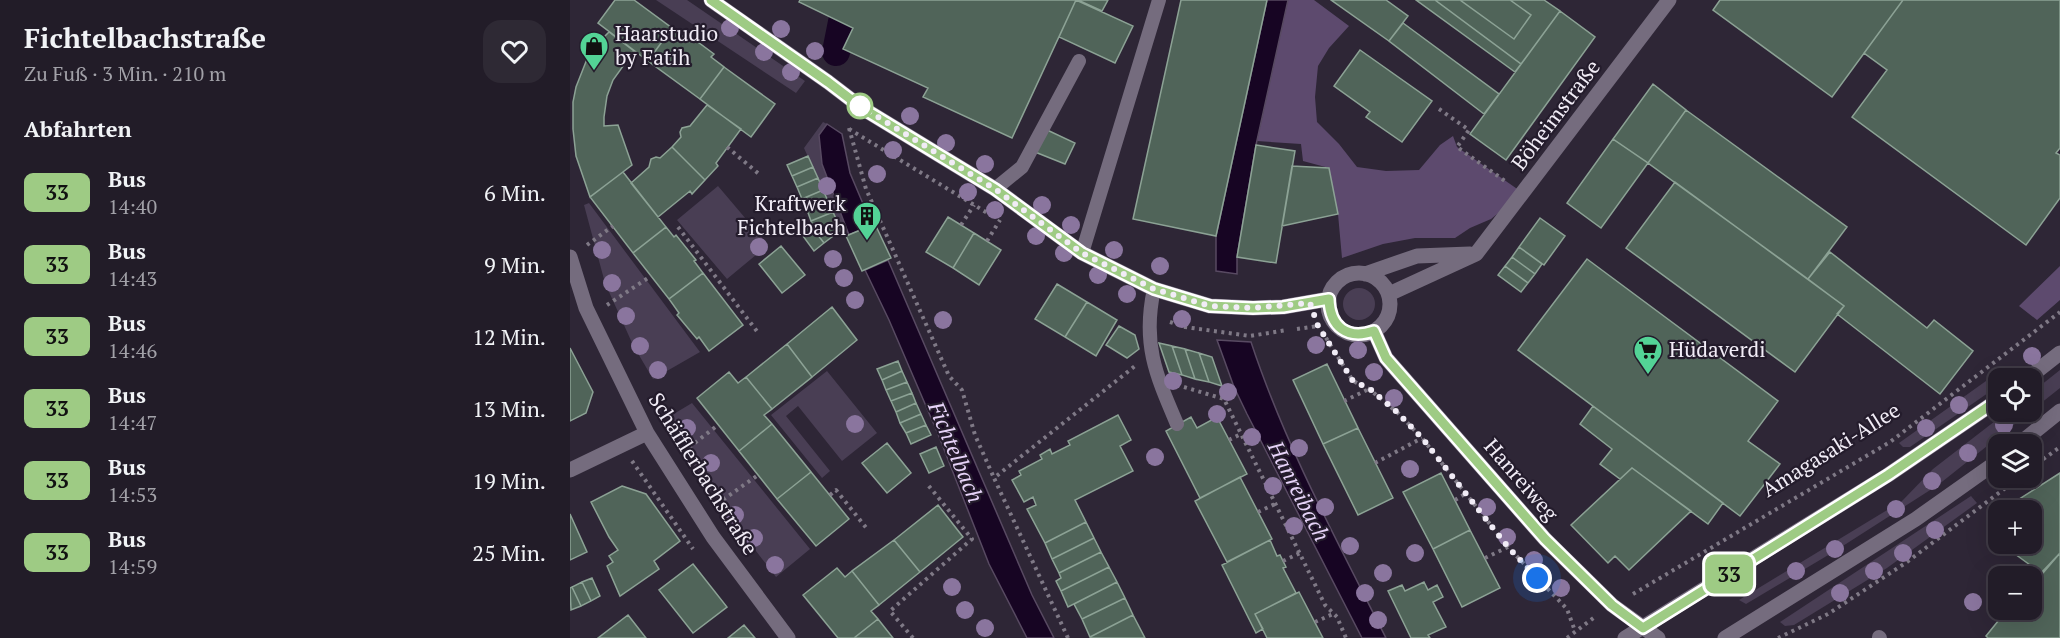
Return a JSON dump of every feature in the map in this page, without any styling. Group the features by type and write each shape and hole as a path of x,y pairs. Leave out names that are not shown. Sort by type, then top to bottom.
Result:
{"street":[{"path":"711,0 862,108 995,189 1082,253 1154,289 1210,306 1253,308 1329,299"},
{"name":"Böheimstraße","path":"1389,294 1476,254 1669,0"},
{"name":"Schäfflerbachstraße","path":"575,253 590,316 647,433 700,517 788,638"},
{"path":"1365,274 1376,278 1383,285 1389,294 1390,305 1383,324 1374,331 1355,335 1338,326 1332,318 1329,299 1338,282 1346,276 1365,274 1417,256 1476,254"},
{"name":"Hanreiweg","path":"1374,331 1386,358 1545,539 1612,605 1658,638"},
{"path":"2041,368 2060,353"},
{"path":"1625,638 1888,475 1988,407"},
{"path":"2031,434 2060,411"},
{"path":"570,470 647,433"},
{"path":"1725,638 1916,519 1988,468"}],"lane":[{"path":"1082,253 1159,0"},
{"path":"995,189 1022,167 1079,61"},
{"path":"1154,289 1149,315 1150,349 1158,378 1177,424"}],"path":[{"path":"862,108 849,129 866,189 949,376 962,390 975,435 1068,638"},
{"path":"1439,109 1469,130 1457,147 1523,193"},
{"path":"728,147 759,174"},
{"path":"961,225 974,205"},
{"path":"987,241 1000,220"},
{"path":"575,253 613,226"},
{"path":"678,227 759,334"},
{"path":"590,316 651,276"},
{"path":"1310,303 1318,326 1353,381 1370,389 1422,438 1508,547 1567,609 1575,631"},
{"name":"Amagasaki-Allee","path":"1566,638 1612,605 1672,572 1890,442 2060,312"},
{"path":"994,478 1135,366 1150,349"},
{"path":"1158,378 1224,399 1325,605 1333,613 1346,638"},
{"path":"1344,401 1370,389"},
{"path":"666,465 718,425"},
{"path":"1229,440 1241,434"},
{"path":"1375,463 1422,438"},
{"path":"2042,460 2060,447"},
{"path":"700,517 758,475"},
{"path":"913,638 890,611 972,539 928,485"},
{"path":"1778,638 1828,614 1907,562 2005,488"},
{"path":"830,495 836,490 868,530"},
{"path":"1455,500 1465,494"},
{"path":"1258,512 1275,504"},
{"path":"1485,558 1508,547"},
{"path":"1283,561 1300,553"},
{"path":"1315,622 1333,613"}],"shaded area":[{"path":"656,0 687,0 805,81 796,93"},
{"path":"1288,0 1314,0 1349,26 1329,48 1318,66 1315,97 1317,122 1339,144 1357,167 1386,171 1419,170 1440,145 1453,136 1457,147 1523,193 1491,219 1470,228 1455,238 1415,238 1383,244 1342,258 1338,214 1329,168 1303,161 1301,144 1257,141"},
{"path":"823,122 827,124 819,135 822,164 849,235 841,230 804,148"},
{"path":"718,186 768,245 727,279 677,220"},
{"path":"589,203 700,352 653,379 633,345 605,283 584,205"},
{"path":"2060,266 2060,300 2037,320 2019,306"},
{"path":"1359,288 1370,293 1375,304 1370,315 1359,320 1348,315 1343,304 1348,293"},
{"path":"2060,370 2060,388 2042,402 2042,384"},
{"path":"827,371 877,433 842,461 798,406 786,416 830,471 822,478 771,415"},
{"path":"1986,381 1988,393 1910,447 1903,447 1899,443"},
{"path":"692,403 810,549 776,577 704,480 667,418"},
{"path":"1994,422 2017,422 2002,434 1988,434 1988,445 1938,485 1835,551 1746,604 1739,600 1902,501 1933,469"},
{"path":"1971,496 1977,503 1887,568 1794,625 1785,626 1780,622"}],"water":[{"path":"1267,0 1288,0 1256,145 1237,257 1237,274 1216,271 1216,236"},
{"path":"827,124 842,134 850,173 872,225 849,235 822,164 819,135"},
{"path":"888,260 1032,595 1054,638 1027,638 989,564 938,434 865,270"},
{"name":"Hanreibach","path":"1217,340 1251,342 1296,455 1386,638 1362,638 1247,414 1234,387"}],"building":[{"path":"615,0 634,0 672,28 648,61 598,23"},
{"path":"800,0 1076,0 1012,138 923,97 928,88 843,49 853,28 799,2"},
{"path":"1076,0 1133,26 1115,63 1059,37"},
{"path":"1078,0 1108,0 1102,11"},
{"path":"1181,0 1267,0 1216,236 1133,219"},
{"path":"1331,0 1386,0 1408,16 1389,41"},
{"path":"1416,0 1435,0 1521,64 1515,72"},
{"path":"1435,0 1544,0 1560,11 1521,64"},
{"path":"1460,0 1510,0 1531,15 1514,39"},
{"path":"1720,0 1903,0 1832,97 1713,10"},
{"path":"1903,0 2060,0 2060,148 2056,153 2060,155 2060,198 2026,245 1852,117 1887,70 1864,53"},
{"path":"1560,11 1595,37 1506,160 1470,134"},
{"path":"1403,23 1499,94 1484,114 1389,41"},
{"path":"672,28 689,41 691,37 714,54 711,57 724,67 700,99 648,61"},
{"path":"609,32 634,51 613,80 607,96 604,117 604,126 618,125 632,165 590,197 576,156 573,102 587,59"},
{"path":"1360,50 1432,101 1402,142 1366,117 1370,112 1334,86"},
{"path":"724,67 775,104 751,137 700,99"},
{"path":"1653,84 1686,110 1648,163 1613,139"},
{"path":"707,105 741,129 716,163 718,166 705,180 672,147 681,137 682,128 690,126"},
{"path":"1686,110 1847,227 1808,279 1648,163"},
{"path":"1045,129 1075,143 1065,164 1035,152"},
{"path":"1613,139 1648,163 1601,228 1567,203"},
{"path":"1256,145 1295,151 1276,263 1237,257"},
{"path":"672,147 705,180 692,194 690,191 658,217 631,183 649,167 651,159 660,158"},
{"path":"808,156 813,167 792,176 787,165"},
{"path":"1292,166 1329,168 1338,214 1282,226"},
{"path":"813,167 818,178 797,187 792,176"},
{"path":"623,172 666,227 633,253 590,197"},
{"path":"818,178 823,190 802,199 797,187"},
{"path":"1675,182 1844,306 1795,372 1626,248"},
{"path":"823,190 828,201 807,210 802,199"},
{"path":"828,201 833,212 811,221 807,210"},
{"path":"833,212 841,230 824,243 810,225 811,221"},
{"path":"948,217 974,233 953,268 926,252"},
{"path":"1540,218 1565,236 1544,265 1519,247"},
{"name":"Kraftwerk Fichtelbach","path":"875,224 891,258 862,271 846,236"},
{"path":"810,225 824,243 814,251 800,232"},
{"path":"666,227 674,237 676,235 696,260 694,261 703,273 669,299 633,253"},
{"path":"974,233 1001,250 979,285 953,268"},
{"path":"781,246 805,275 782,293 759,264"},
{"path":"1519,247 1542,264 1535,274 1512,257"},
{"path":"1830,252 1927,328 1934,320 1973,351 1940,394 1837,314 1844,306 1808,279"},
{"path":"1512,257 1535,274 1528,283 1505,266"},
{"name":"Hüdaverdi","path":"1587,259 1778,401 1748,441 1780,464 1740,516 1518,350"},
{"path":"1505,266 1528,283 1521,292 1498,275"},
{"path":"703,273 743,325 709,351 699,337 697,339 677,315 679,313 669,299"},
{"path":"1057,284 1087,302 1065,337 1035,319"},
{"path":"1087,302 1117,320 1096,356 1065,337"},
{"path":"832,307 857,340 812,377 787,344"},
{"path":"1119,326 1135,335 1139,349 1127,358 1106,345"},
{"path":"1159,343 1172,346 1182,375 1169,372"},
{"path":"787,344 812,377 772,409 746,377"},
{"path":"1172,346 1185,349 1195,379 1182,375"},
{"path":"570,348 593,392 586,413 570,421"},
{"path":"1185,349 1199,353 1209,382 1195,379"},
{"path":"1199,353 1212,357 1222,386 1209,382"},
{"path":"898,361 902,371 882,380 877,369"},
{"path":"1327,364 1358,428 1323,444 1293,380"},
{"path":"902,371 907,382 886,390 882,380"},
{"path":"729,372 738,383 746,377 772,409 764,415 772,424 739,451 697,398"},
{"path":"907,382 912,393 891,401 886,390"},
{"path":"912,393 916,403 896,412 891,401"},
{"path":"916,403 921,414 900,423 896,412"},
{"path":"1593,406 1723,503 1708,524 1632,468 1620,479 1600,464 1612,449 1580,424"},
{"path":"921,414 926,425 906,433 900,423"},
{"path":"1118,415 1131,440 1120,446 1133,471 1075,500 1086,522 1045,543 1027,509 1036,505 1033,497 1024,502 1012,480 1021,475 1019,471 1042,459 1040,455 1050,449 1052,454 1070,445 1068,441"},
{"path":"1191,417 1197,428 1217,417 1247,474 1200,498 1166,431"},
{"path":"772,424 811,472 777,499 739,451"},
{"path":"926,425 931,435 911,444 906,433"},
{"path":"1358,428 1393,498 1358,515 1323,444"},
{"path":"887,443 911,473 887,493 862,463"},
{"path":"936,447 944,466 929,473 920,454"},
{"path":"1632,468 1691,511 1629,570 1615,556 1608,563 1571,525"},
{"path":"811,472 849,519 816,546 777,499"},
{"path":"1441,473 1470,530 1433,549 1403,492"},
{"path":"2060,473 2060,553 2042,572 2042,566 2031,566 2015,554 2042,554 2042,500 2018,500 2036,488 2042,488 2042,484"},
{"path":"1240,477 1272,539 1227,562 1195,501"},
{"path":"622,486 646,494 680,541 654,561 659,569 620,596 607,566 613,562 609,556 618,550 591,502"},
{"path":"938,505 963,537 920,572 894,540"},
{"path":"570,514 587,552 570,560"},
{"path":"1086,522 1094,538 1052,559 1045,543"},
{"path":"1470,530 1500,588 1462,607 1433,549"},
{"path":"1094,538 1101,552 1059,573 1052,559"},
{"path":"894,540 920,572 879,605 852,571"},
{"path":"1270,540 1277,556 1280,555 1286,567 1283,568 1296,593 1255,614 1263,629 1256,633 1222,565"},
{"path":"1101,552 1109,567 1061,591 1056,581 1061,578 1059,573"},
{"path":"2060,553 2060,638 1988,638 1986,636 1999,620 2042,620 2042,574"},
{"path":"693,564 727,607 693,633 659,590"},
{"path":"1109,567 1117,582 1068,607 1061,591"},
{"path":"837,568 845,577 852,571 879,605 871,611 878,619 854,638 838,638 803,595"},
{"path":"592,578 600,596 591,601 582,582"},
{"path":"582,582 591,601 581,606 572,587"},
{"path":"1117,582 1125,598 1082,619 1074,604"},
{"path":"1424,582 1428,590 1437,585 1443,597 1433,602 1446,627 1428,635 1430,638 1411,638 1388,591 1402,585 1405,591"},
{"path":"572,587 581,606 571,610 570,588"},
{"path":"1299,592 1323,638 1267,638 1255,614"},
{"path":"1125,598 1133,615 1090,637 1082,619"},
{"path":"628,615 646,638 598,638"},
{"path":"1133,615 1145,638 1090,637"},
{"path":"878,619 893,638 854,638"},
{"path":"744,625 755,638 728,638"}],"waterway":[{"name":"Fichtelbach","path":"836,52 842,22"}],"bus line":[{"name":"33","path":"711,0 862,108 995,189 1082,253 1154,289 1210,306 1283,307 1329,299 1332,318 1338,326 1355,335 1374,331 1386,358 1545,539 1612,605 1643,628 1888,475 1988,407"}],"place":[{"name":"Haarstudio by Fatih","path":"594,72"},
{"name":"Kraftwerk Fichtelbach","path":"867,242"},
{"name":"Hüdaverdi","path":"1648,376"}],"route":[{"path":"860,106 995,189 1082,253 1154,289 1210,306 1253,308 1310,303 1318,326 1353,381 1370,389 1422,438 1508,547 1537,578"}]}
